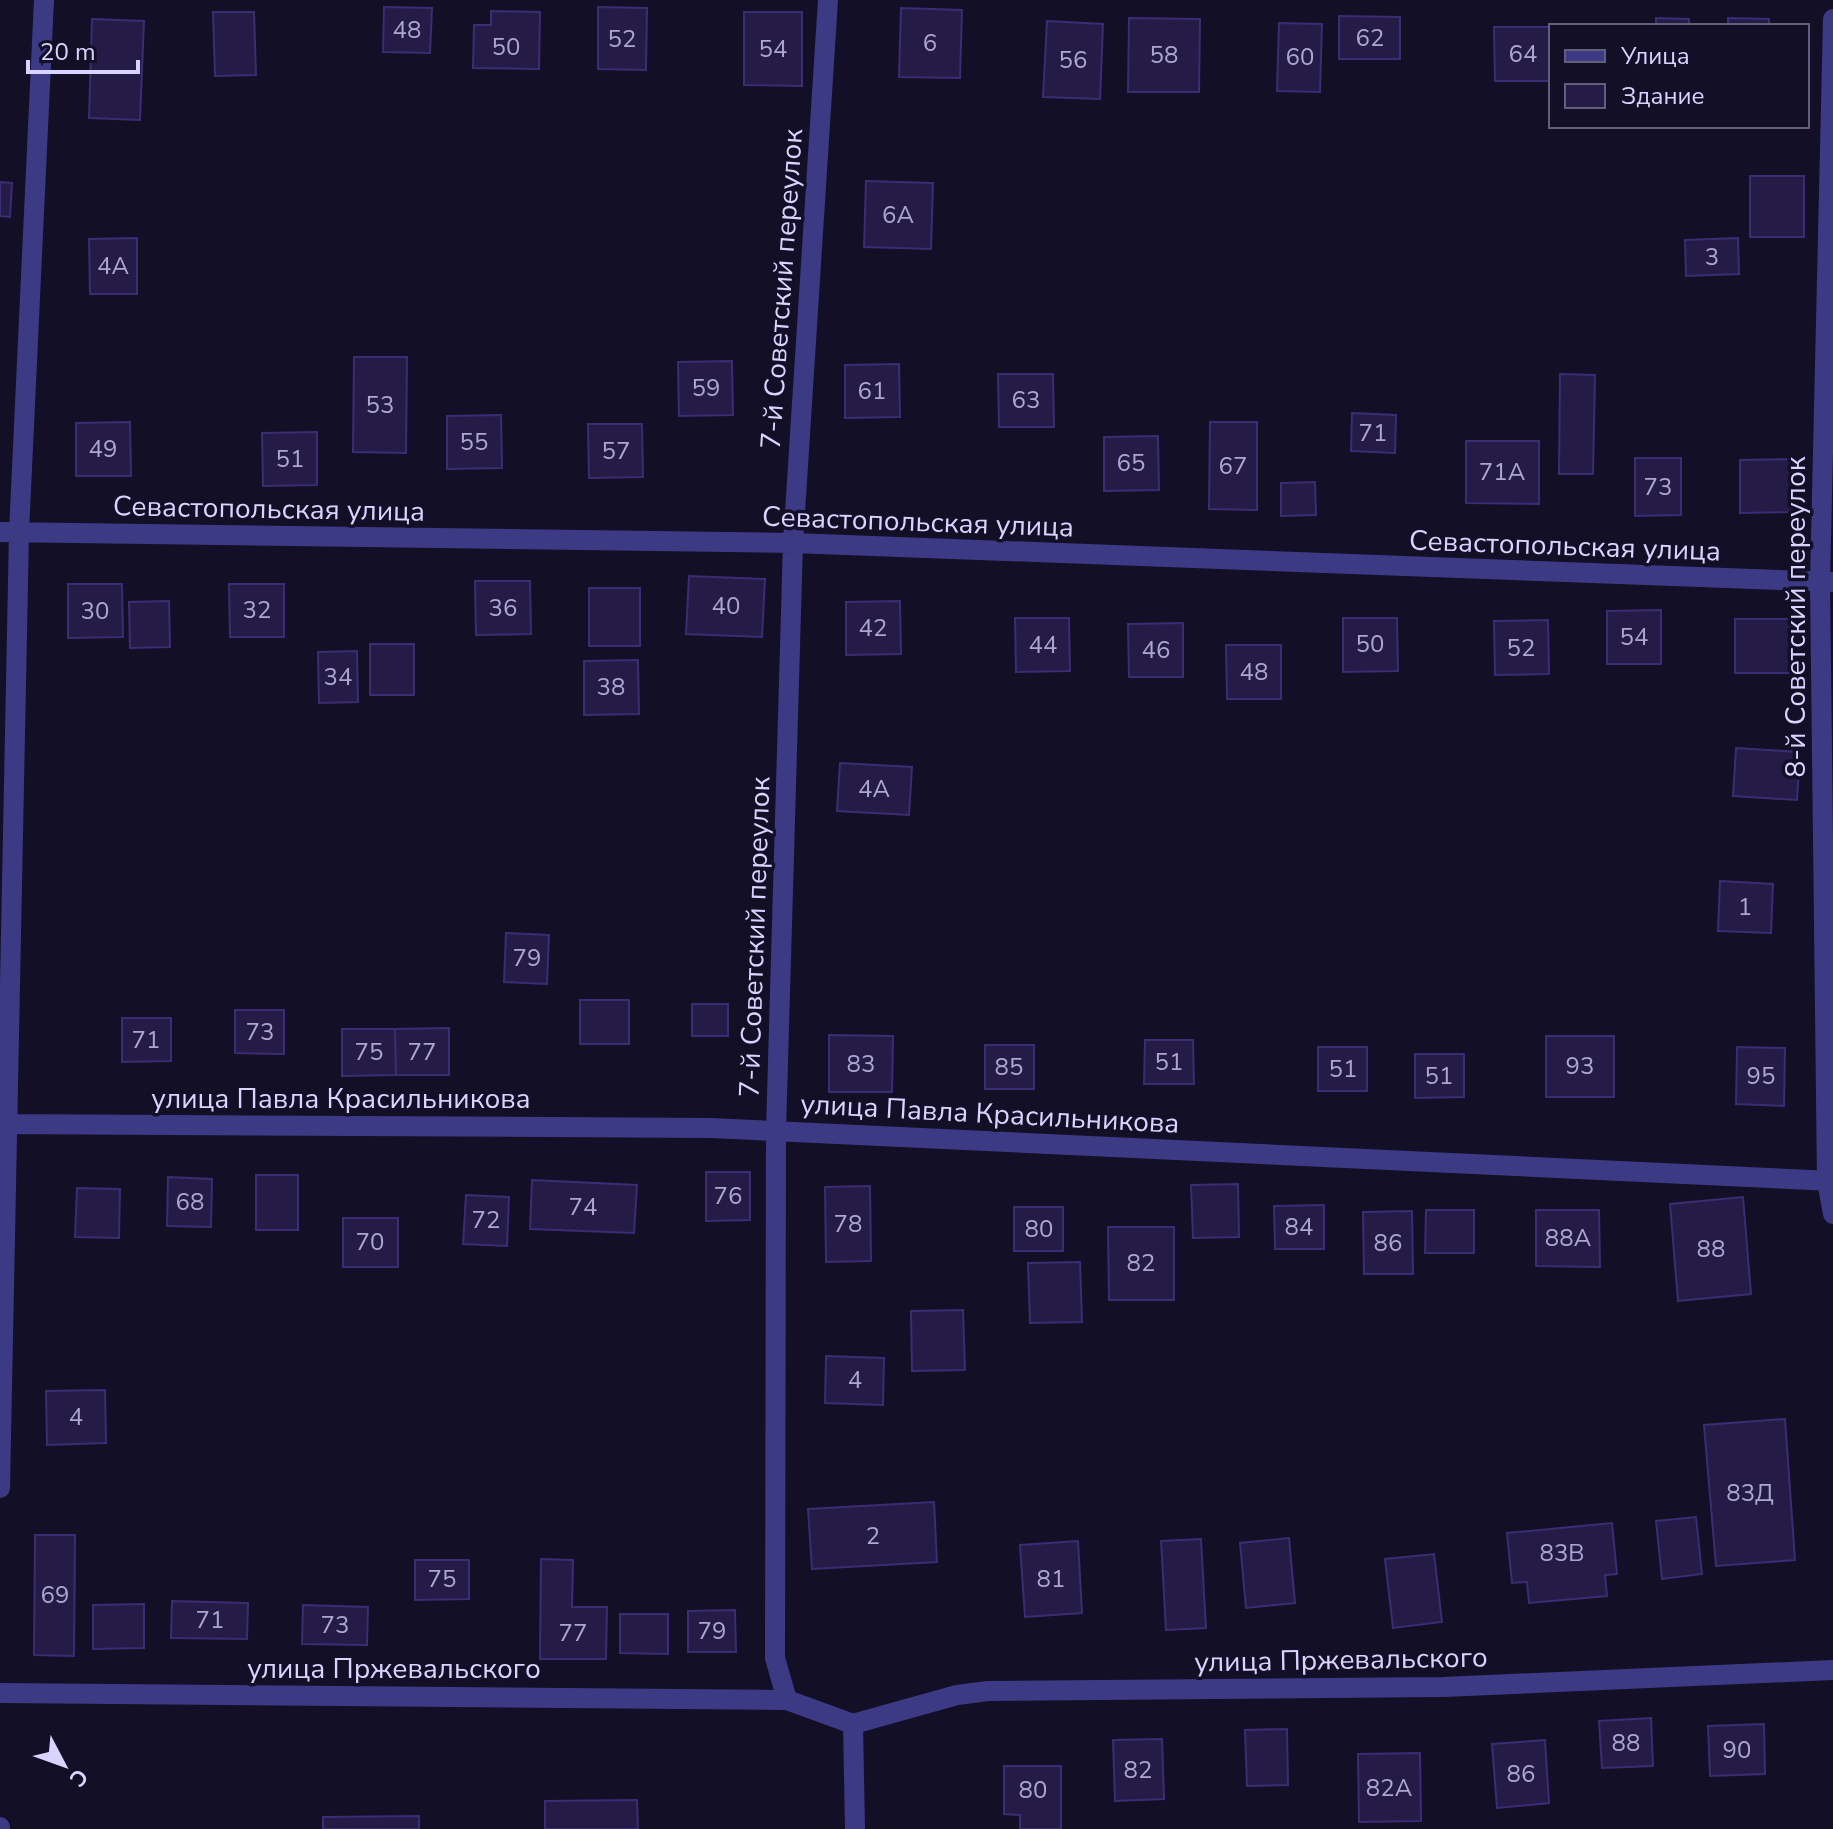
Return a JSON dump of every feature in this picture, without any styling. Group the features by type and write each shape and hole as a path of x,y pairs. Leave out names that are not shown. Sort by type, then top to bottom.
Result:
{"street":[{"path":"0,1488 10,532 44,0"},
{"name":"7-й Советский переулок","path":"787,1700 775,1658 776,1131 793,543 828,0"},
{"name":"8-й Советский переулок","path":"1833,19 1826,582 1830,1181 1833,1214"},
{"name":"Севастопольская улица","path":"10,532 793,543 1826,582"},
{"name":"улица Павла Красильникова","path":"4,1124 711,1128 1830,1181"},
{"name":"улица Пржевальского","path":"853,1724 957,1695 988,1691 1443,1687 1833,1670"},
{"name":"улица Пржевальского","path":"0,1693 787,1700"},
{"path":"787,1700 853,1724 855,1829"}],"building":[{"path":"384,7 432,8 430,53 383,52"},
{"path":"598,7 647,8 646,70 598,69"},
{"path":"901,8 962,10 960,78 899,77"},
{"path":"491,11 540,12 539,69 473,68 474,25 491,25"},
{"path":"213,12 254,12 256,75 215,76"},
{"path":"744,12 802,12 802,86 744,85"},
{"path":"1339,16 1400,17 1400,59 1339,59"},
{"path":"1129,18 1200,19 1199,92 1128,92"},
{"path":"1656,18 1689,19 1689,24 1656,24"},
{"path":"1728,18 1769,19 1769,24 1728,24"},
{"path":"92,19 144,21 140,120 89,118"},
{"path":"1047,21 1103,24 1100,99 1043,97"},
{"path":"1279,23 1322,24 1320,92 1277,91"},
{"path":"1494,27 1549,27 1549,81 1495,81"},
{"path":"1750,176 1804,176 1804,237 1750,237"},
{"path":"866,181 933,183 931,249 864,247"},
{"path":"0,182 12,183 10,217 0,216"},
{"path":"137,238 137,294 90,294 89,239"},
{"path":"1738,238 1739,274 1686,276 1685,240"},
{"path":"354,357 407,357 406,453 353,452"},
{"path":"732,361 733,415 679,416 678,362"},
{"path":"899,364 900,417 845,418 845,365"},
{"path":"998,374 1053,374 1054,427 999,427"},
{"path":"1560,374 1595,375 1593,474 1559,474"},
{"path":"1352,413 1396,415 1395,453 1351,451"},
{"path":"501,415 502,468 447,469 447,416"},
{"path":"130,422 131,476 76,476 76,423"},
{"path":"1210,422 1257,422 1257,510 1209,509"},
{"path":"588,424 642,424 643,477 589,478"},
{"path":"317,432 317,485 263,486 262,433"},
{"path":"1158,436 1159,490 1104,491 1104,437"},
{"path":"1466,441 1539,441 1539,504 1466,503"},
{"path":"1635,458 1681,458 1681,515 1635,516"},
{"path":"1794,459 1794,512 1740,513 1740,460"},
{"path":"1315,482 1316,515 1281,516 1281,483"},
{"path":"689,576 765,579 762,637 686,634"},
{"path":"475,581 530,581 531,634 476,635"},
{"path":"68,584 122,584 123,637 68,638"},
{"path":"229,584 284,584 284,637 230,637"},
{"path":"589,588 640,588 640,646 589,646"},
{"path":"169,601 170,647 130,648 129,602"},
{"path":"900,601 901,654 846,655 846,602"},
{"path":"1661,610 1661,664 1607,664 1607,611"},
{"path":"1015,618 1069,618 1070,671 1016,672"},
{"path":"1343,618 1397,618 1398,671 1343,672"},
{"path":"1735,619 1790,619 1790,673 1735,673"},
{"path":"1548,620 1549,674 1495,675 1494,621"},
{"path":"1183,623 1183,677 1129,677 1128,624"},
{"path":"370,644 414,644 414,695 370,695"},
{"path":"1226,645 1281,645 1281,699 1227,699"},
{"path":"357,651 358,702 319,703 318,652"},
{"path":"638,660 639,714 584,715 584,661"},
{"path":"1736,748 1800,752 1797,800 1733,796"},
{"path":"840,763 912,767 909,815 837,811"},
{"path":"1720,881 1773,884 1771,933 1718,931"},
{"path":"506,933 549,935 547,984 504,982"},
{"path":"580,1000 629,1000 629,1044 580,1044"},
{"path":"692,1004 728,1004 728,1036 692,1036"},
{"path":"235,1010 284,1010 284,1054 235,1053"},
{"path":"122,1018 171,1018 171,1061 122,1062"},
{"path":"449,1028 449,1075 396,1075 395,1029"},
{"path":"342,1029 395,1029 396,1075 342,1076"},
{"path":"829,1035 893,1036 892,1092 829,1092"},
{"path":"1546,1036 1614,1036 1614,1097 1546,1097"},
{"path":"1145,1040 1193,1040 1194,1084 1144,1084"},
{"path":"985,1045 1034,1045 1034,1089 985,1089"},
{"path":"1318,1047 1367,1047 1367,1091 1318,1091"},
{"path":"1737,1047 1785,1048 1784,1106 1736,1104"},
{"path":"1415,1054 1464,1054 1464,1097 1415,1098"},
{"path":"706,1172 750,1172 750,1220 706,1221"},
{"path":"256,1175 298,1175 298,1230 256,1230"},
{"path":"168,1177 212,1179 211,1227 167,1226"},
{"path":"532,1180 637,1185 634,1233 530,1229"},
{"path":"1238,1184 1239,1237 1193,1238 1191,1185"},
{"path":"870,1186 871,1261 826,1262 825,1187"},
{"path":"77,1188 120,1189 119,1238 75,1237"},
{"path":"466,1195 509,1197 507,1246 463,1244"},
{"path":"1743,1197 1751,1294 1678,1301 1670,1204"},
{"path":"1324,1205 1324,1249 1275,1249 1274,1206"},
{"path":"1014,1207 1063,1207 1063,1251 1014,1251"},
{"path":"1426,1210 1474,1210 1474,1253 1425,1253"},
{"path":"1536,1210 1599,1210 1600,1267 1536,1266"},
{"path":"1412,1211 1413,1274 1364,1274 1363,1212"},
{"path":"343,1218 398,1218 398,1267 343,1267"},
{"path":"1108,1227 1174,1227 1174,1300 1109,1300"},
{"path":"1080,1262 1082,1322 1030,1323 1028,1263"},
{"path":"963,1310 965,1370 912,1371 911,1311"},
{"path":"826,1356 884,1358 883,1405 825,1403"},
{"path":"105,1390 106,1443 47,1445 46,1391"},
{"path":"1785,1419 1795,1560 1716,1566 1704,1425"},
{"path":"934,1502 937,1562 812,1569 808,1509"},
{"path":"1696,1517 1702,1574 1662,1579 1656,1521"},
{"path":"1612,1523 1617,1574 1605,1575 1607,1596 1529,1603 1527,1582 1512,1583 1507,1533"},
{"path":"35,1535 75,1535 74,1656 34,1655"},
{"path":"1289,1538 1295,1603 1246,1608 1240,1543"},
{"path":"1201,1539 1206,1628 1166,1630 1161,1541"},
{"path":"1078,1541 1082,1613 1025,1617 1020,1545"},
{"path":"1434,1554 1442,1622 1393,1628 1385,1559"},
{"path":"541,1559 573,1560 572,1607 607,1607 606,1659 540,1659"},
{"path":"415,1560 469,1560 469,1599 415,1600"},
{"path":"172,1601 248,1603 247,1639 171,1638"},
{"path":"144,1604 144,1648 93,1649 93,1605"},
{"path":"303,1605 368,1607 367,1645 302,1644"},
{"path":"735,1610 736,1652 688,1652 688,1611"},
{"path":"620,1614 668,1614 668,1654 620,1653"},
{"path":"1651,1718 1653,1766 1602,1768 1599,1721"},
{"path":"1764,1724 1765,1774 1710,1776 1708,1726"},
{"path":"1287,1729 1288,1785 1247,1786 1245,1730"},
{"path":"1162,1739 1164,1799 1115,1801 1113,1740"},
{"path":"1545,1740 1549,1803 1497,1808 1492,1744"},
{"path":"1420,1753 1421,1821 1359,1822 1358,1754"},
{"path":"1004,1766 1061,1766 1061,1829 1020,1829 1020,1815 1004,1814"},
{"path":"637,1800 638,1829 545,1829 545,1801"},
{"path":"419,1816 419,1829 323,1829 323,1817"}]}
